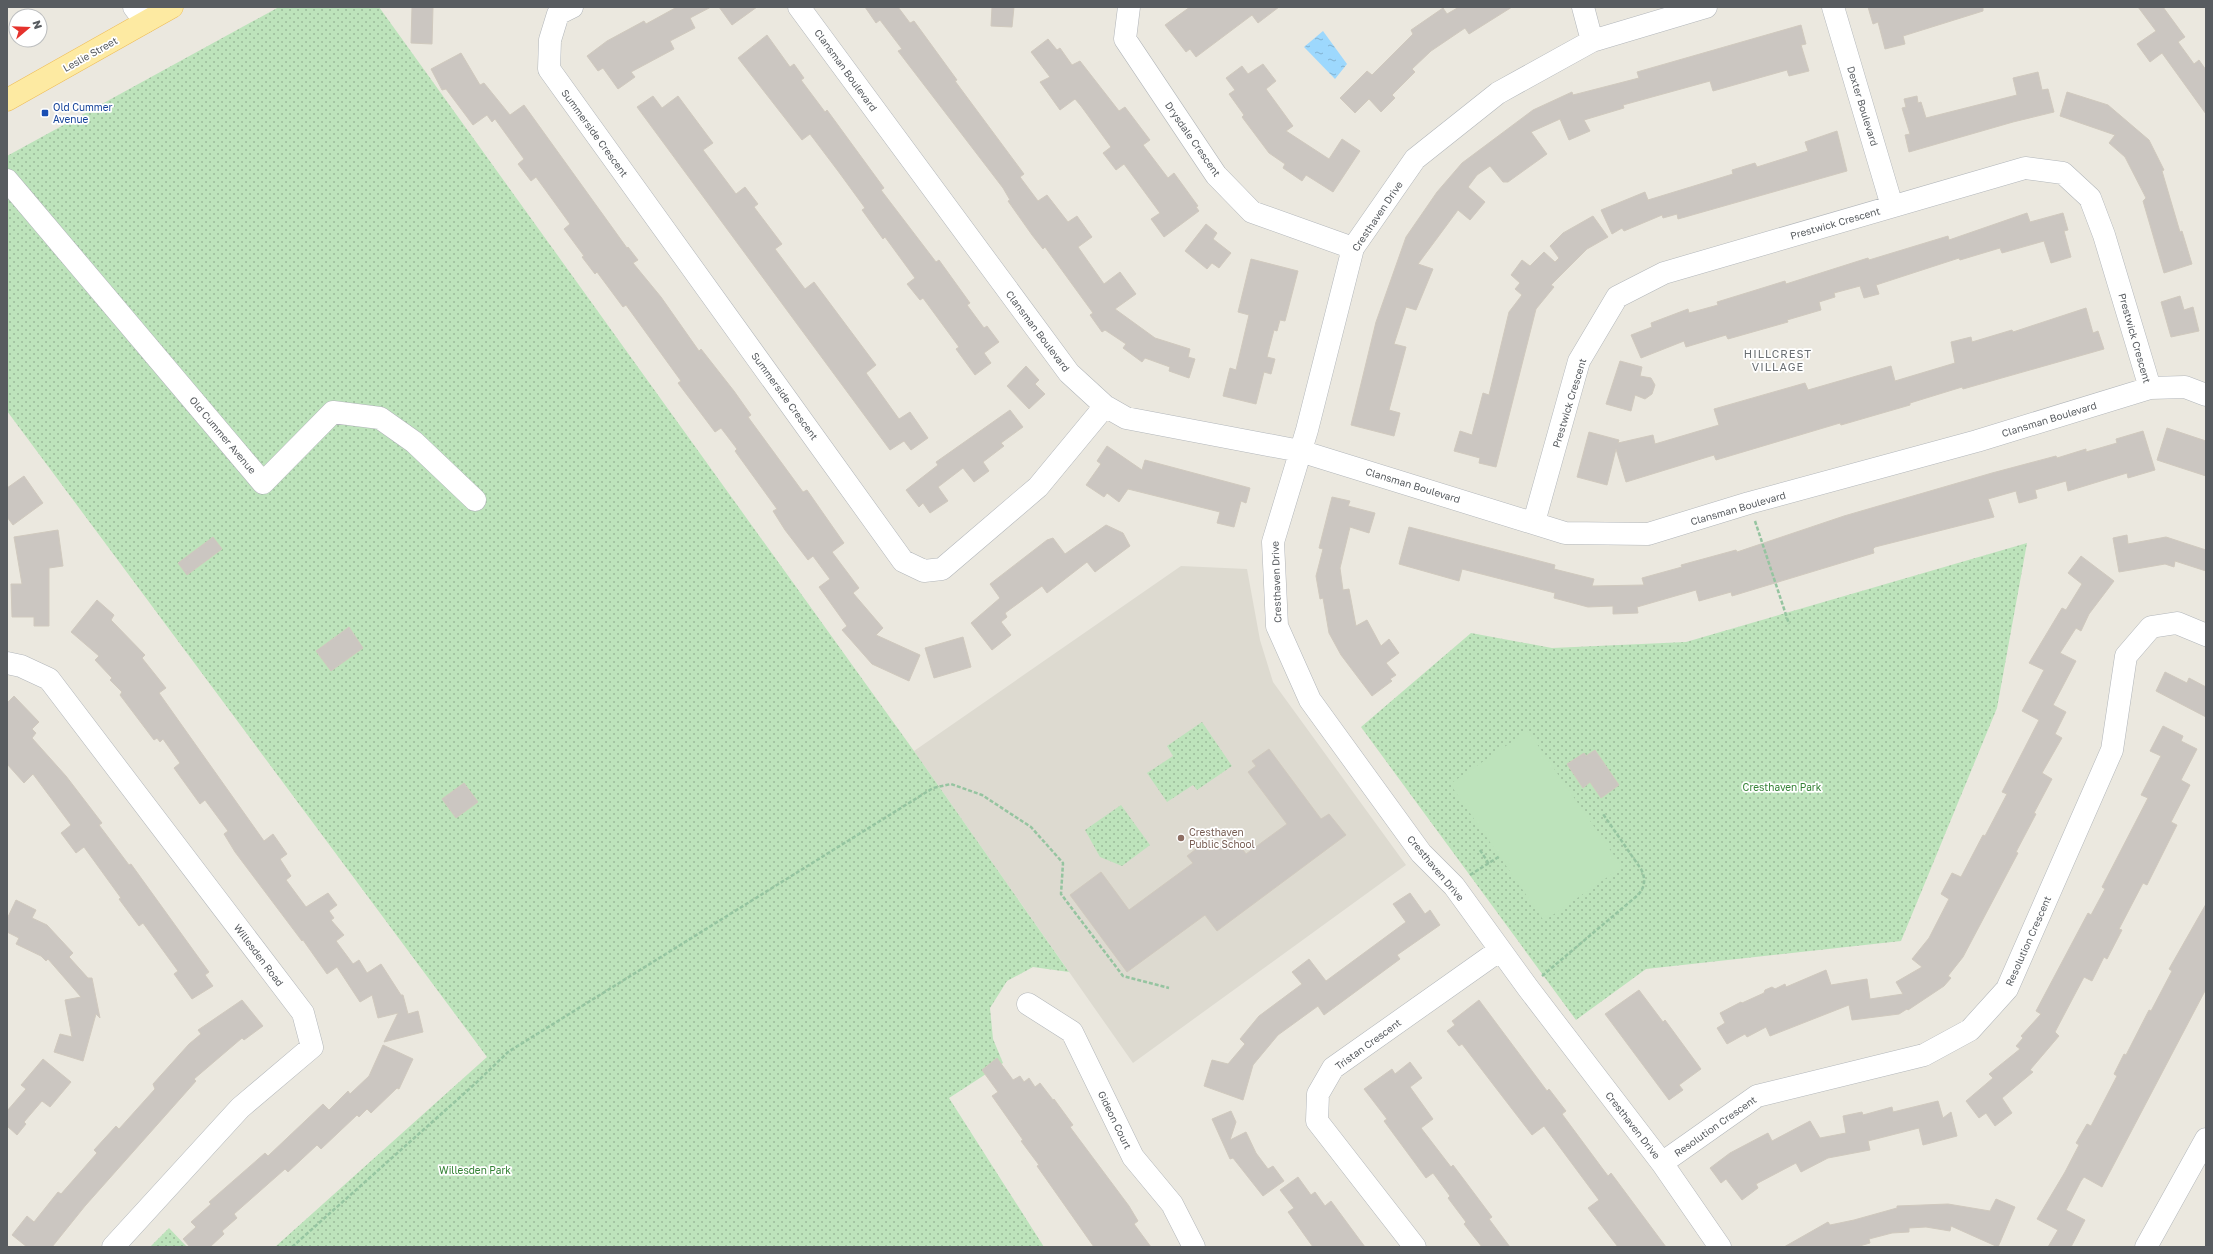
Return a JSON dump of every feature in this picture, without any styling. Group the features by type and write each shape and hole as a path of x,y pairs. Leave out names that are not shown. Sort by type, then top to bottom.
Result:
{"main road":[{"name":"Leslie Street","path":"7,100 139,15 172,7"}],"street":[{"name":"Summerside Crescent","path":"572,7 558,14 550,40 549,69 904,561 924,571 942,569 1038,487 1105,406"},
{"name":"Clansman Boulevard","path":"799,7 1069,373 1105,406 1126,418 1300,451 1534,522 1565,533 1648,534 1749,503 1977,441 2150,388 2185,387 2206,395"},
{"name":"Drysdale Crescent","path":"1129,7 1125,39 1216,175 1252,212 1353,248"},
{"path":"1584,7 1592,42"},
{"name":"Cresthaven Drive","path":"1706,7 1592,42 1498,93 1415,159 1353,248 1300,451 1273,542 1277,626 1310,700 1421,853 1454,886 1528,988 1662,1163 1720,1247"},
{"name":"Dexter Boulevard","path":"1833,7 1892,206"},
{"name":"Prestwick Crescent","path":"1534,522 1579,361 1617,297 1664,273 2024,168 2063,174 2090,198 2104,235 2150,388"},
{"name":"Old Cummer Avenue","path":"7,180 263,483 333,412 380,418 414,442 475,500"},
{"name":"Resolution Crescent","path":"1662,1163 1756,1096 1924,1055 1970,1030 2007,989 2112,750 2126,656 2151,627 2177,623 2206,635"},
{"name":"Willesden Road","path":"7,663 21,666 49,679 303,1013 312,1047 240,1108 113,1247"},
{"name":"Tristan Crescent","path":"1415,1247 1317,1121 1318,1094 1333,1068 1500,950"},
{"name":"Gideon Court","path":"1028,1004 1072,1032 1133,1157 1172,1204 1194,1247"},
{"path":"2146,1247 2206,1139"}],"path":[{"path":"1749,503 1789,624"},
{"path":"292,1247 477,1082 508,1052 926,792 943,784 951,784 982,795 1031,827 1063,863 1061,894 1123,976 1169,988"},
{"path":"1528,988 1638,895 1643,888 1644,878 1641,869 1603,814"},
{"path":"1480,850 1489,864"},
{"path":"1454,886 1500,856"}],"shaded area":[{"name":"Cresthaven Public School","path":"1181,566 1247,569 1260,640 1273,682 1406,865 1133,1063 914,751"}],"green space":[{"name":"Willesden Park","path":"279,7 379,7 914,751 1069,972 1033,967 1007,981 990,1008 993,1039 1003,1063 949,1098 1044,1247 275,1247 487,1057 7,411 7,156"},
{"name":"Cresthaven Park","path":"2027,543 1997,708 1901,941 1646,969 1576,1020 1361,727 1471,633 1552,648 1686,642"},
{"path":"1202,722 1232,766 1197,790 1193,785 1167,802 1147,773 1173,756 1167,746"},
{"path":"1528,731 1622,867 1544,921 1450,784"},
{"path":"1121,805 1150,845 1122,866 1100,857 1085,830"},
{"path":"169,1228 187,1247 150,1247"}],"water":[{"path":"1323,31 1347,64 1335,79 1304,47"}],"building":[{"path":"412,7 433,7 432,44 411,43"},
{"path":"677,7 711,7 690,18 695,28 670,41 674,49 631,72 635,77 618,89 603,68 598,71 587,56 607,41 644,21 646,24"},
{"path":"719,7 757,7 732,25"},
{"path":"865,7 898,7 910,23 914,21 957,80 955,81 1024,174 1020,177 1038,201 1047,195 1068,222 1077,216 1092,237 1078,247 1104,284 1120,272 1136,294 1115,309 1155,338 1190,349 1188,357 1195,359 1189,378 1169,371 1170,367 1145,358 1142,362 1123,348 1126,344 1105,330 1102,332 1090,315 1093,313 1045,247 1043,249 1032,235 1008,201 1010,200 1003,188 898,51 902,49 880,20 876,23"},
{"path":"992,7 1014,7 1012,27 991,26"},
{"path":"1190,7 1279,7 1258,23 1252,15 1196,57 1190,49 1186,52 1165,25"},
{"path":"1459,7 1512,7 1469,34 1465,28 1431,51 1412,69 1415,72 1392,95 1395,98 1381,112 1369,99 1355,113 1340,98 1367,71 1372,75 1413,34 1411,30 1443,8 1447,14"},
{"path":"1868,7 1983,7 1983,11 1903,36 1905,44 1885,49 1878,22 1873,24"},
{"path":"2138,7 2163,7 2185,37 2178,42 2194,64 2199,60 2206,70 2206,114 2162,53 2150,62 2137,44 2156,31"},
{"path":"1801,25 1806,44 1801,45 1809,71 1789,76 1787,70 1713,91 1710,81 1623,105 1624,108 1584,120 1590,131 1569,140 1560,119 1531,132 1547,154 1508,182 1503,182 1490,166 1477,175 1468,187 1485,202 1470,220 1458,210 1418,264 1433,269 1416,310 1406,307 1394,344 1406,347 1389,410 1400,413 1394,436 1351,425 1376,322 1406,237 1437,192 1462,163 1533,110 1572,92 1573,95 1639,78 1637,72"},
{"path":"767,35 790,67 794,64 804,78 801,80 825,112 827,110 884,188 881,190 936,262 939,260 970,303 967,305 984,328 987,326 999,342 984,353 991,363 975,375 956,349 959,347 923,298 920,300 907,284 915,278 885,237 883,239 862,210 865,208 838,171 810,134 802,140 738,58"},
{"path":"1048,39 1057,50 1060,48 1072,65 1080,61 1119,111 1125,107 1150,140 1143,145 1168,178 1174,173 1198,206 1196,207 1199,211 1164,237 1151,219 1160,213 1124,164 1116,170 1103,153 1111,147 1081,106 1075,99 1060,110 1040,82 1050,77 1031,52"},
{"path":"461,53 480,85 484,83 510,115 524,105 627,248 628,247 638,260 633,263 661,297 699,351 701,349 734,391 751,415 748,417 803,492 807,490 844,543 832,552 859,588 853,593 883,628 876,635 920,655 909,681 872,664 842,630 847,626 819,587 830,579 813,556 808,560 785,530 773,511 777,509 735,451 737,449 721,428 715,432 678,383 681,381 626,305 623,307 597,272 595,274 582,257 584,256 564,229 570,224 536,177 531,181 518,164 524,159 495,119 492,122 487,115 473,125 446,89 442,90 431,69"},
{"path":"1263,64 1276,81 1266,89 1293,126 1286,131 1329,159 1342,139 1360,151 1333,192 1306,175 1302,181 1283,168 1285,164 1269,153 1242,117 1244,115 1229,94 1235,90 1226,78 1242,66 1248,74"},
{"path":"2038,72 2042,90 2048,89 2054,112 2013,122 1909,152 1905,135 1910,134 1902,108 1906,107 1904,99 1917,96 1918,103 1921,102 1926,118 2017,95 2013,78"},
{"path":"2067,92 2108,105 2149,140 2164,170 2162,171 2180,232 2182,231 2192,264 2164,273 2143,201 2146,198 2125,157 2109,143 2115,135 2060,116"},
{"path":"653,96 662,108 678,96 713,143 703,150 736,194 745,187 758,204 754,207 782,244 775,249 805,289 814,282 876,365 866,373 899,419 910,412 928,438 911,450 904,441 890,450 637,107"},
{"path":"1837,131 1847,171 1678,219 1677,214 1663,218 1662,215 1624,231 1622,228 1612,234 1601,210 1645,192 1648,200 1733,174 1732,170 1755,163 1757,167 1808,151 1805,142"},
{"path":"2027,213 2030,222 2063,213 2068,230 2064,231 2071,257 2051,263 2044,241 2002,253 2000,248 1960,260 1959,258 1876,285 1879,294 1864,298 1860,286 1834,293 1835,297 1819,302 1821,310 1787,320 1788,322 1728,339 1726,335 1686,347 1684,341 1641,358 1631,335 1652,327 1651,323 1688,309 1689,313 1718,305 1717,302 1785,281 1786,284 1868,258 1869,260 1948,236 1949,240"},
{"path":"1593,216 1608,237 1587,249 1551,285 1554,287 1536,309 1496,467 1479,463 1480,458 1454,451 1460,431 1472,435 1483,393 1489,395 1509,312 1522,295 1515,289 1520,283 1511,275 1522,260 1530,266 1544,252 1555,262 1559,258 1550,246 1563,233"},
{"path":"1206,224 1217,233 1213,239 1231,253 1219,268 1212,263 1207,269 1185,251"},
{"path":"1251,259 1298,271 1285,321 1280,320 1277,331 1274,330 1267,357 1275,359 1271,374 1264,372 1256,404 1223,396 1230,368 1236,370 1249,315 1238,312"},
{"path":"2180,296 2184,310 2193,307 2199,331 2171,337 2161,302"},
{"path":"2086,308 2093,333 2098,331 2104,349 1963,389 1962,387 1910,403 1910,405 1841,425 1840,423 1716,460 1714,455 1626,482 1616,449 1607,485 1577,477 1589,432 1619,440 1618,443 1653,435 1655,444 1719,425 1714,409 1805,383 1808,390 1891,366 1895,381 1955,363 1951,342 1971,337 1972,342 2012,330 2013,332"},
{"path":"1620,361 1642,367 1640,376 1651,378 1655,385 1652,394 1645,399 1635,395 1631,411 1606,404"},
{"path":"1026,366 1039,380 1035,384 1045,394 1029,409 1007,386"},
{"path":"1010,410 1023,427 1001,443 1004,446 983,462 989,471 974,482 963,468 938,487 948,501 930,513 923,503 919,507 906,490 938,465 936,462"},
{"path":"2167,428 2206,441 2206,476 2157,460"},
{"path":"2143,431 2155,470 2128,478 2127,473 2068,491 2066,481 2035,490 2037,498 2019,503 2016,491 1988,499 1994,517 1875,547 1873,549 1874,553 1732,596 1731,592 1699,601 1696,590 1637,607 1638,613 1613,614 1613,606 1588,607 1554,598 1555,593 1462,569 1459,581 1399,564 1409,527 1555,565 1554,569 1594,579 1592,586 1644,585 1642,578 1682,567 1681,565 1736,550 1737,552 1844,516 1992,473 2056,456 2057,458 2086,449 2086,452 2117,443 2116,439"},
{"path":"1107,446 1142,470 1145,460 1250,488 1246,503 1241,501 1234,527 1217,523 1220,512 1128,489 1119,502 1107,493 1104,497 1086,485 1101,464 1097,461"},
{"path":"24,476 43,503 13,525 7,517 7,488"},
{"path":"1332,497 1350,501 1348,506 1375,513 1369,533 1350,527 1340,568 1343,590 1349,589 1356,626 1367,620 1381,646 1389,639 1399,653 1386,663 1396,675 1390,679 1392,681 1372,696 1341,655 1329,633 1323,598 1320,599 1316,576 1323,549 1319,548"},
{"path":"1106,525 1123,533 1130,546 1095,572 1087,562 1047,593 1042,586 1005,613 1007,617 1001,622 1011,635 992,650 971,623 1000,598 990,584 1047,540 1053,538 1065,554"},
{"path":"58,530 63,566 49,568 49,626 34,626 34,617 12,617 11,584 22,584 14,537"},
{"path":"2127,535 2128,544 2166,537 2206,550 2206,571 2175,561 2174,567 2165,564 2119,572 2113,538"},
{"path":"213,537 222,549 187,575 178,563"},
{"path":"2081,556 2114,581 2089,614 2081,631 2076,628 2060,653 2076,661 2053,705 2066,712 2055,734 2062,738 2042,773 2052,779 2016,852 2018,853 1963,957 1948,976 1951,978 1944,986 1908,1010 1907,1009 1899,1014 1852,1020 1849,1005 1770,1036 1766,1027 1747,1037 1745,1034 1727,1044 1717,1028 1725,1023 1720,1013 1741,1002 1742,1003 1764,993 1765,990 1772,987 1775,989 1785,984 1786,987 1826,970 1831,985 1867,979 1870,999 1903,994 1896,982 1922,967 1912,959 1929,938 1949,899 1941,894 1952,873 1961,877 1983,835 1985,836 2007,794 2002,792 2039,720 2022,711 2044,670 2029,663 2062,608 2066,610 2082,584 2068,573"},
{"path":"97,600 114,615 111,620 145,655 142,658 166,688 159,693 264,841 273,834 287,854 280,859 291,876 286,880 306,907 328,893 337,905 329,911 334,918 331,920 344,935 336,941 353,964 359,960 367,973 381,964 401,995 403,995 408,1014 418,1011 423,1032 384,1042 398,1013 378,1018 372,995 360,1002 337,967 327,974 303,940 302,941 235,852 224,834 228,831 205,800 200,804 174,768 180,763 163,739 160,742 157,738 154,740 120,695 122,692 110,680 112,678 95,660 99,656 71,632"},
{"path":"349,627 363,648 331,671 316,651"},
{"path":"963,637 971,667 934,678 925,648"},
{"path":"2165,672 2187,683 2189,678 2206,687 2206,717 2156,691"},
{"path":"14,696 39,722 32,729 36,733 32,738 66,776 102,823 99,825 129,865 131,864 209,972 205,975 213,986 192,999 174,974 178,971 143,923 139,926 119,899 121,898 84,847 76,853 61,833 71,825 33,774 24,783 7,764 7,703"},
{"path":"2163,726 2183,736 2181,741 2197,749 2181,780 2190,785 2171,822 2177,825 2147,885 2143,883 2119,929 2122,930 2107,959 2104,957 2092,981 2084,977 2055,1032 2059,1036 2030,1070 2033,1072 2002,1098 2012,1113 1995,1126 1986,1113 1979,1118 1966,1101 1993,1078 1989,1074 2020,1049 2016,1046 2023,1038 2021,1036 2041,1014 2036,1011 2088,913 2091,915 2105,889 2102,887 2148,798 2141,795 2161,756 2150,751"},
{"path":"1269,749 1321,819 1329,814 1346,835 1217,931 1205,915 1127,972 1070,895 1101,872 1129,910 1193,863 1187,856 1204,843 1209,851 1232,834 1246,854 1287,824 1248,772 1256,766 1252,761"},
{"path":"1595,750 1619,785 1601,798 1590,782 1583,788 1567,764 1584,753 1586,756"},
{"path":"464,783 478,802 456,818 442,799"},
{"path":"1410,893 1425,914 1430,910 1440,925 1397,955 1400,959 1324,1015 1318,1006 1278,1035 1253,1065 1243,1100 1204,1086 1212,1060 1228,1064 1245,1044 1240,1039 1259,1016 1302,984 1292,972 1309,959 1326,981 1406,922 1393,904"},
{"path":"16,900 36,910 32,918 47,925 73,953 69,957 88,978 92,978 100,1018 96,1014 83,1061 54,1052 60,1034 72,1037 65,1000 81,997 48,959 46,961 41,956 16,944 19,938 7,932 7,919"},
{"path":"2206,904 2206,989 2102,1187 2084,1177 2081,1181 2066,1210 2085,1220 2071,1247 2048,1247 2058,1230 2037,1219 2065,1172 2079,1145 2076,1143 2087,1124 2091,1126 2117,1076 2114,1074 2124,1054 2126,1055 2149,1010 2151,1011 2172,971 2169,969"},
{"path":"1639,990 1663,1022 1665,1020 1701,1069 1679,1085 1683,1090 1669,1100 1605,1014"},
{"path":"242,1000 263,1026 244,1040 242,1038 194,1079 196,1081 85,1206 52,1247 27,1247 12,1235 27,1216 34,1222 58,1192 61,1194 97,1153 94,1150 116,1126 119,1129 155,1089 153,1084 189,1044 201,1034 198,1030"},
{"path":"1479,1000 1547,1091 1549,1089 1566,1111 1562,1114 1608,1176 1611,1173 1666,1247 1618,1247 1588,1208 1599,1200 1544,1126 1532,1135 1462,1044 1459,1046 1447,1031 1455,1025 1452,1021"},
{"path":"383,1045 413,1059 399,1089 397,1088 371,1113 367,1109 359,1117 357,1115 321,1149 317,1145 288,1172 285,1169 234,1214 237,1218 222,1231 224,1234 210,1247 190,1247 183,1239 196,1227 191,1222 211,1204 209,1202 265,1153 268,1156 323,1104 329,1110 348,1091 350,1094 369,1076"},
{"path":"997,1058 1013,1080 1020,1076 1024,1082 1029,1078 1035,1087 1040,1083 1053,1100 1054,1099 1073,1125 1070,1127 1129,1206 1138,1221 1134,1224 1151,1247 1094,1247 1037,1166 1039,1165 1021,1141 1023,1140 992,1096 998,1092 982,1070"},
{"path":"43,1059 71,1082 50,1107 42,1101 24,1122 26,1124 17,1135 7,1126 7,1111 26,1089 21,1085"},
{"path":"1410,1062 1422,1078 1410,1087 1433,1119 1421,1128 1451,1167 1453,1165 1492,1217 1489,1219 1510,1247 1482,1247 1464,1224 1466,1222 1448,1198 1450,1196 1433,1173 1426,1178 1384,1121 1387,1119 1364,1089 1392,1069 1395,1074"},
{"path":"1938,1101 1943,1118 1951,1112 1957,1136 1923,1145 1919,1128 1868,1141 1870,1150 1828,1158 1801,1172 1796,1163 1756,1184 1758,1188 1742,1200 1726,1179 1721,1183 1710,1168 1730,1153 1768,1133 1772,1141 1810,1121 1820,1138 1846,1133 1843,1116 1862,1112 1863,1115 1892,1107 1893,1112"},
{"path":"1231,1111 1236,1122 1230,1140 1246,1132 1256,1153 1268,1169 1273,1166 1284,1181 1263,1196 1233,1158 1230,1159 1212,1119"},
{"path":"1298,1177 1311,1195 1315,1192 1325,1206 1331,1201 1365,1247 1313,1247 1288,1212 1294,1208 1280,1190"},
{"path":"1996,1199 2015,1207 1998,1247 1951,1226 1950,1231 1926,1227 1909,1228 1909,1232 1892,1233 1869,1239 1870,1243 1856,1247 1784,1247 1828,1222 1830,1225 1854,1220 1897,1208 1897,1206 1948,1204 1990,1211"}],"place":[{"name":"Old Cummer Avenue","path":"45,113"},
{"name":"Cresthaven Public School","path":"1181,838"}],"district":[{"name":"HILLCREST VILLAGE","path":"1778,360"}]}
